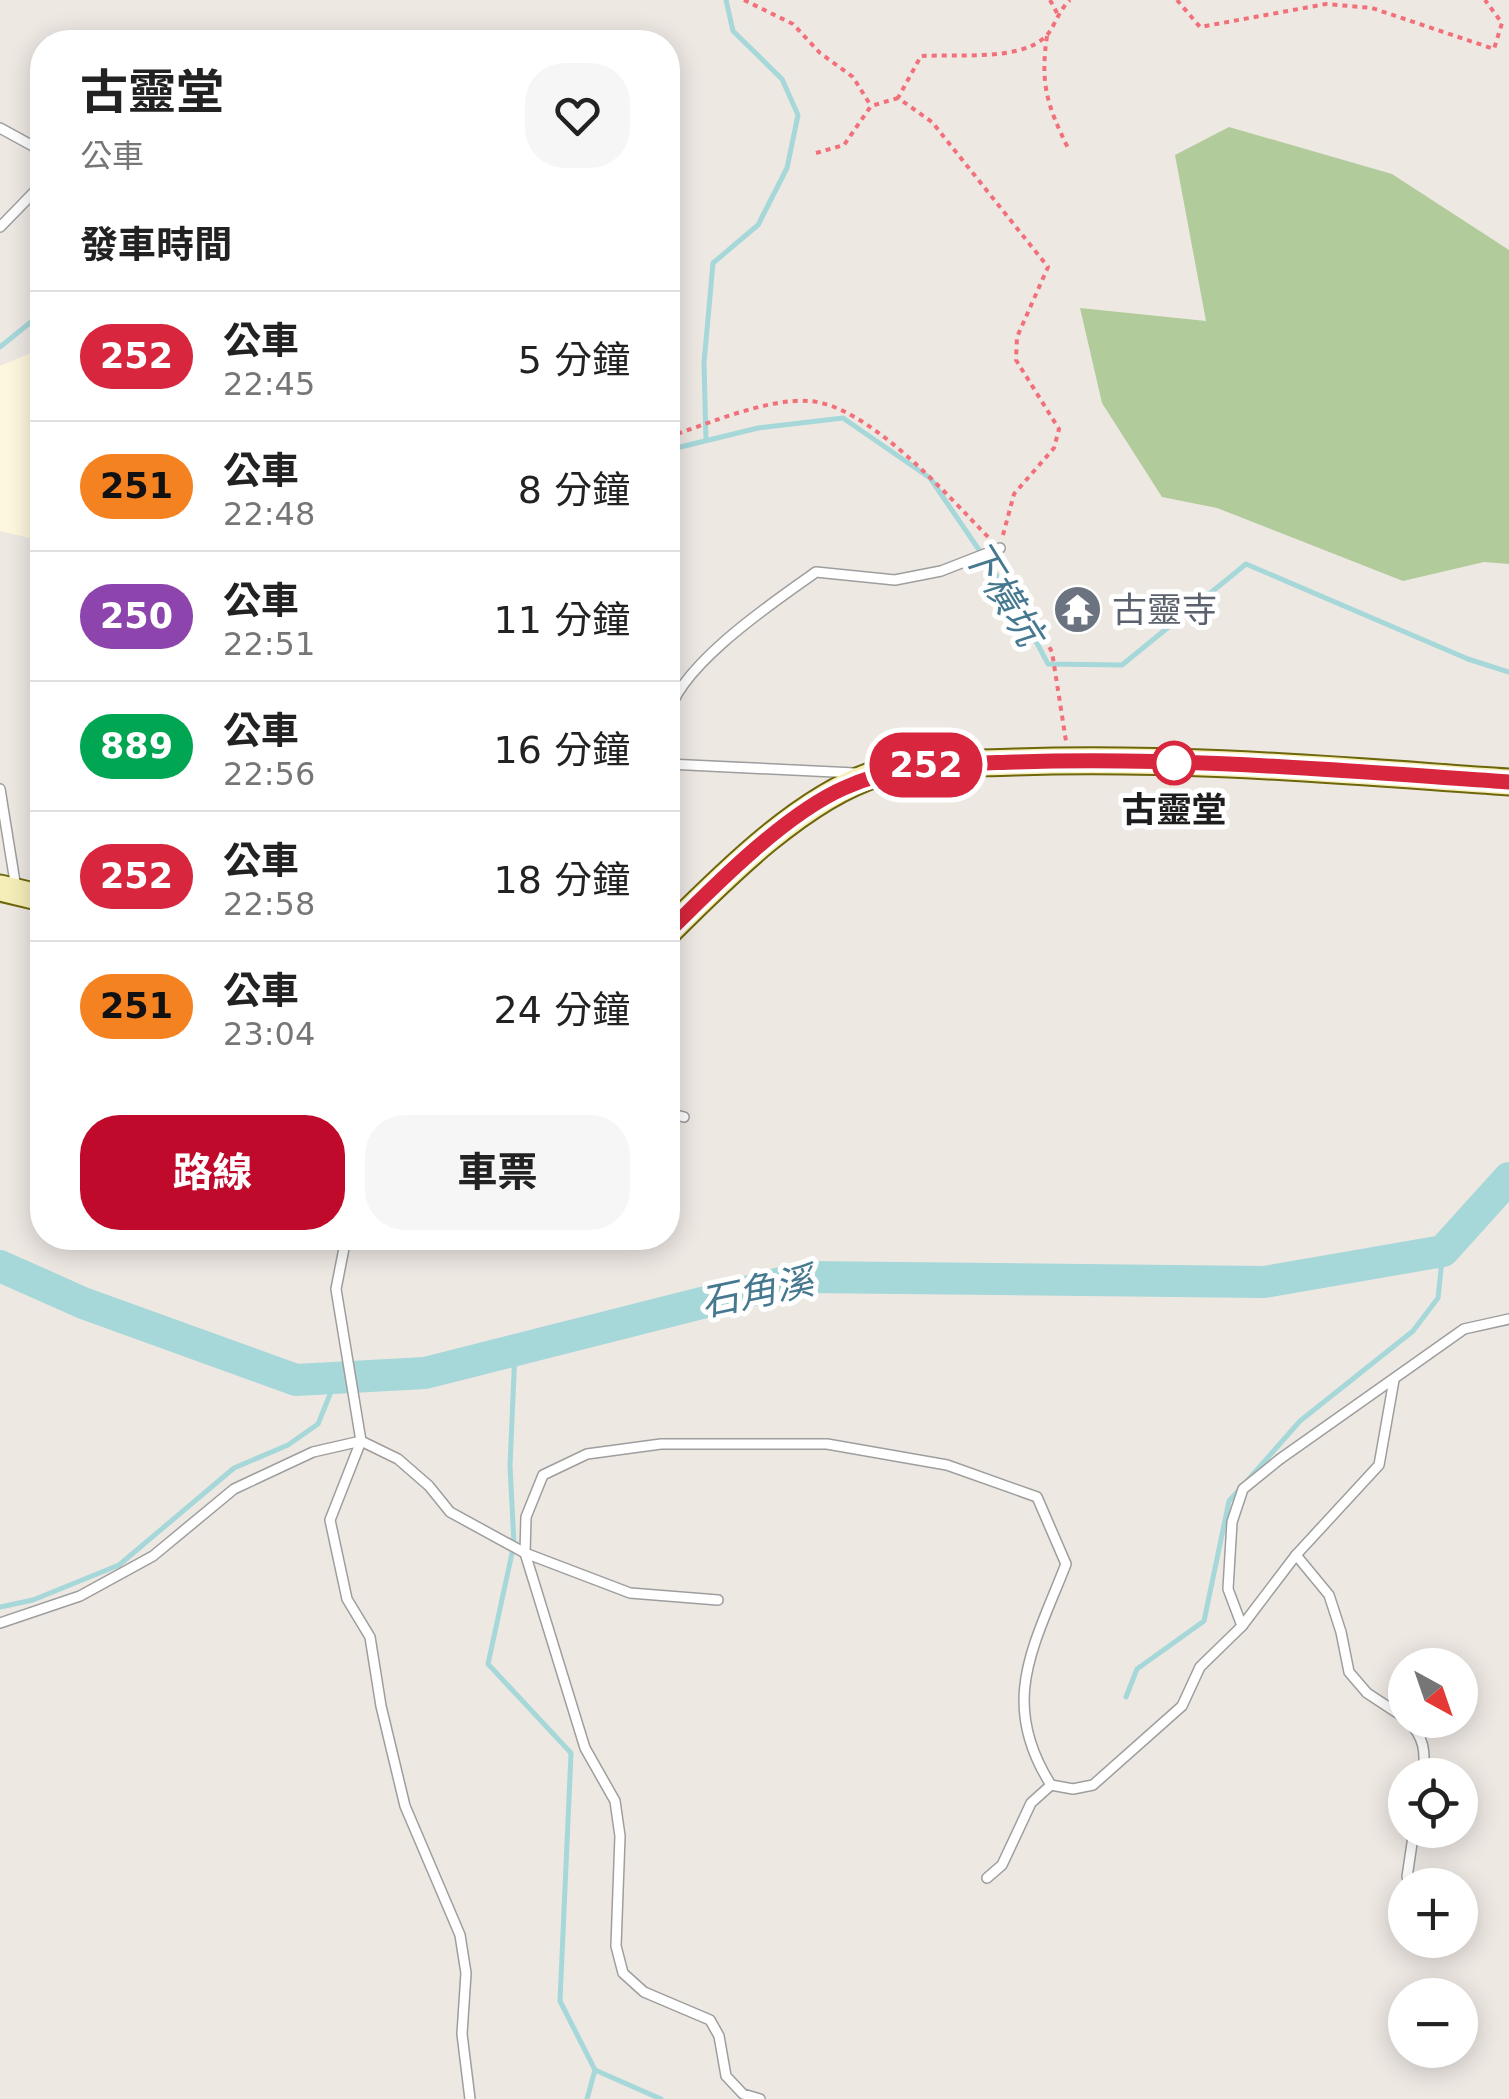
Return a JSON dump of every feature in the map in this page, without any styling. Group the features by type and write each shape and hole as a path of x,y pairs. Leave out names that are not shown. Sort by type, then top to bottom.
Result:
{"street":[{"path":"680,920 804,811 839,790 878,774 916,766 1069,760 1315,767 1509,782"}],"lane":[{"path":"0,128 30,144"},
{"path":"0,227 30,196"},
{"path":"680,685 767,607 816,572 895,580 942,572 997,549"},
{"path":"680,765 878,774"},
{"path":"0,788 8,889"},
{"path":"680,1116 684,1117"},
{"path":"344,1250 336,1289 362,1441 330,1520 347,1599 370,1638 381,1706 405,1806 460,1935 466,1973 462,2034 470,2099"},
{"path":"1242,1626 1228,1588 1232,1522 1242,1489 1464,1328 1509,1318"},
{"path":"987,1878 1002,1865 1031,1803 1052,1786 1073,1789 1093,1784 1182,1706 1200,1666 1242,1626 1296,1555 1379,1465 1394,1380"},
{"path":"0,1623 80,1596 153,1556 234,1489 313,1452 362,1441 398,1459 429,1486 450,1512 525,1553 630,1593 718,1600"},
{"path":"760,2099 744,2094 726,2076 719,2036 710,2020 644,1992 624,1974 616,1946 620,1836 615,1801 585,1748 525,1553 526,1517 543,1474 586,1454 662,1444 827,1444 947,1465 1038,1498 1066,1564 1022,1686 1026,1727 1035,1760 1052,1786"},
{"path":"1296,1555 1329,1595 1342,1632 1348,1672 1367,1694 1388,1707"}],"path":[{"path":"744,0 792,24 820,53 853,77 871,106"},
{"path":"1050,0 1057,12"},
{"path":"1068,148 1052,114 1042,73 1047,36 1057,12 1070,0"},
{"path":"1177,0 1200,27 1326,4 1372,8 1494,49 1502,23 1485,0"},
{"path":"816,153 844,145 871,106 898,98 922,56 1022,52 1047,36"},
{"path":"898,98 932,122 1048,266 1017,337 1016,360 1058,428 1054,448 1014,494 997,549"},
{"path":"680,433 752,409 810,401 863,419 922,470 997,549 1052,652 1069,760"}],"shaded area":[{"path":"30,353 30,538 0,531 0,366"}],"green space":[{"path":"1229,127 1392,174 1509,250 1509,564 1484,562 1403,581 1217,508 1162,497 1102,403 1080,308 1206,321 1175,155"}],"waterway":[{"path":"706,440 704,363 713,263 758,225 787,168 798,115 782,79 733,31 726,0"},
{"name":"下橫坑","path":"0,347 30,323"},
{"name":"下橫坑","path":"680,447 758,428 843,418 930,478 1018,607 1048,664 1122,665 1246,564 1468,659 1509,672"},
{"name":"石角溪","path":"0,1266 83,1303 296,1380 425,1373 805,1277 1264,1282 1443,1251 1509,1178"},
{"path":"1248,1480 1300,1421 1413,1331 1438,1298 1443,1251"},
{"path":"515,1350 510,1466 514,1544 488,1664 571,1753 560,2001 595,2070 587,2099"},
{"path":"0,1607 33,1600 119,1565 234,1468 288,1445 318,1424 337,1377"},
{"path":"1126,1697 1137,1669 1204,1621 1229,1501 1240,1489"},
{"path":"595,2070 661,2099"}],"bus line":[{"name":"252","path":"680,920 804,811 839,790 878,774 916,766 1069,760 1315,767 1509,782"}],"place":[{"name":"古靈寺","path":"1077,610"},
{"name":"古靈堂","path":"1174,763"}]}
